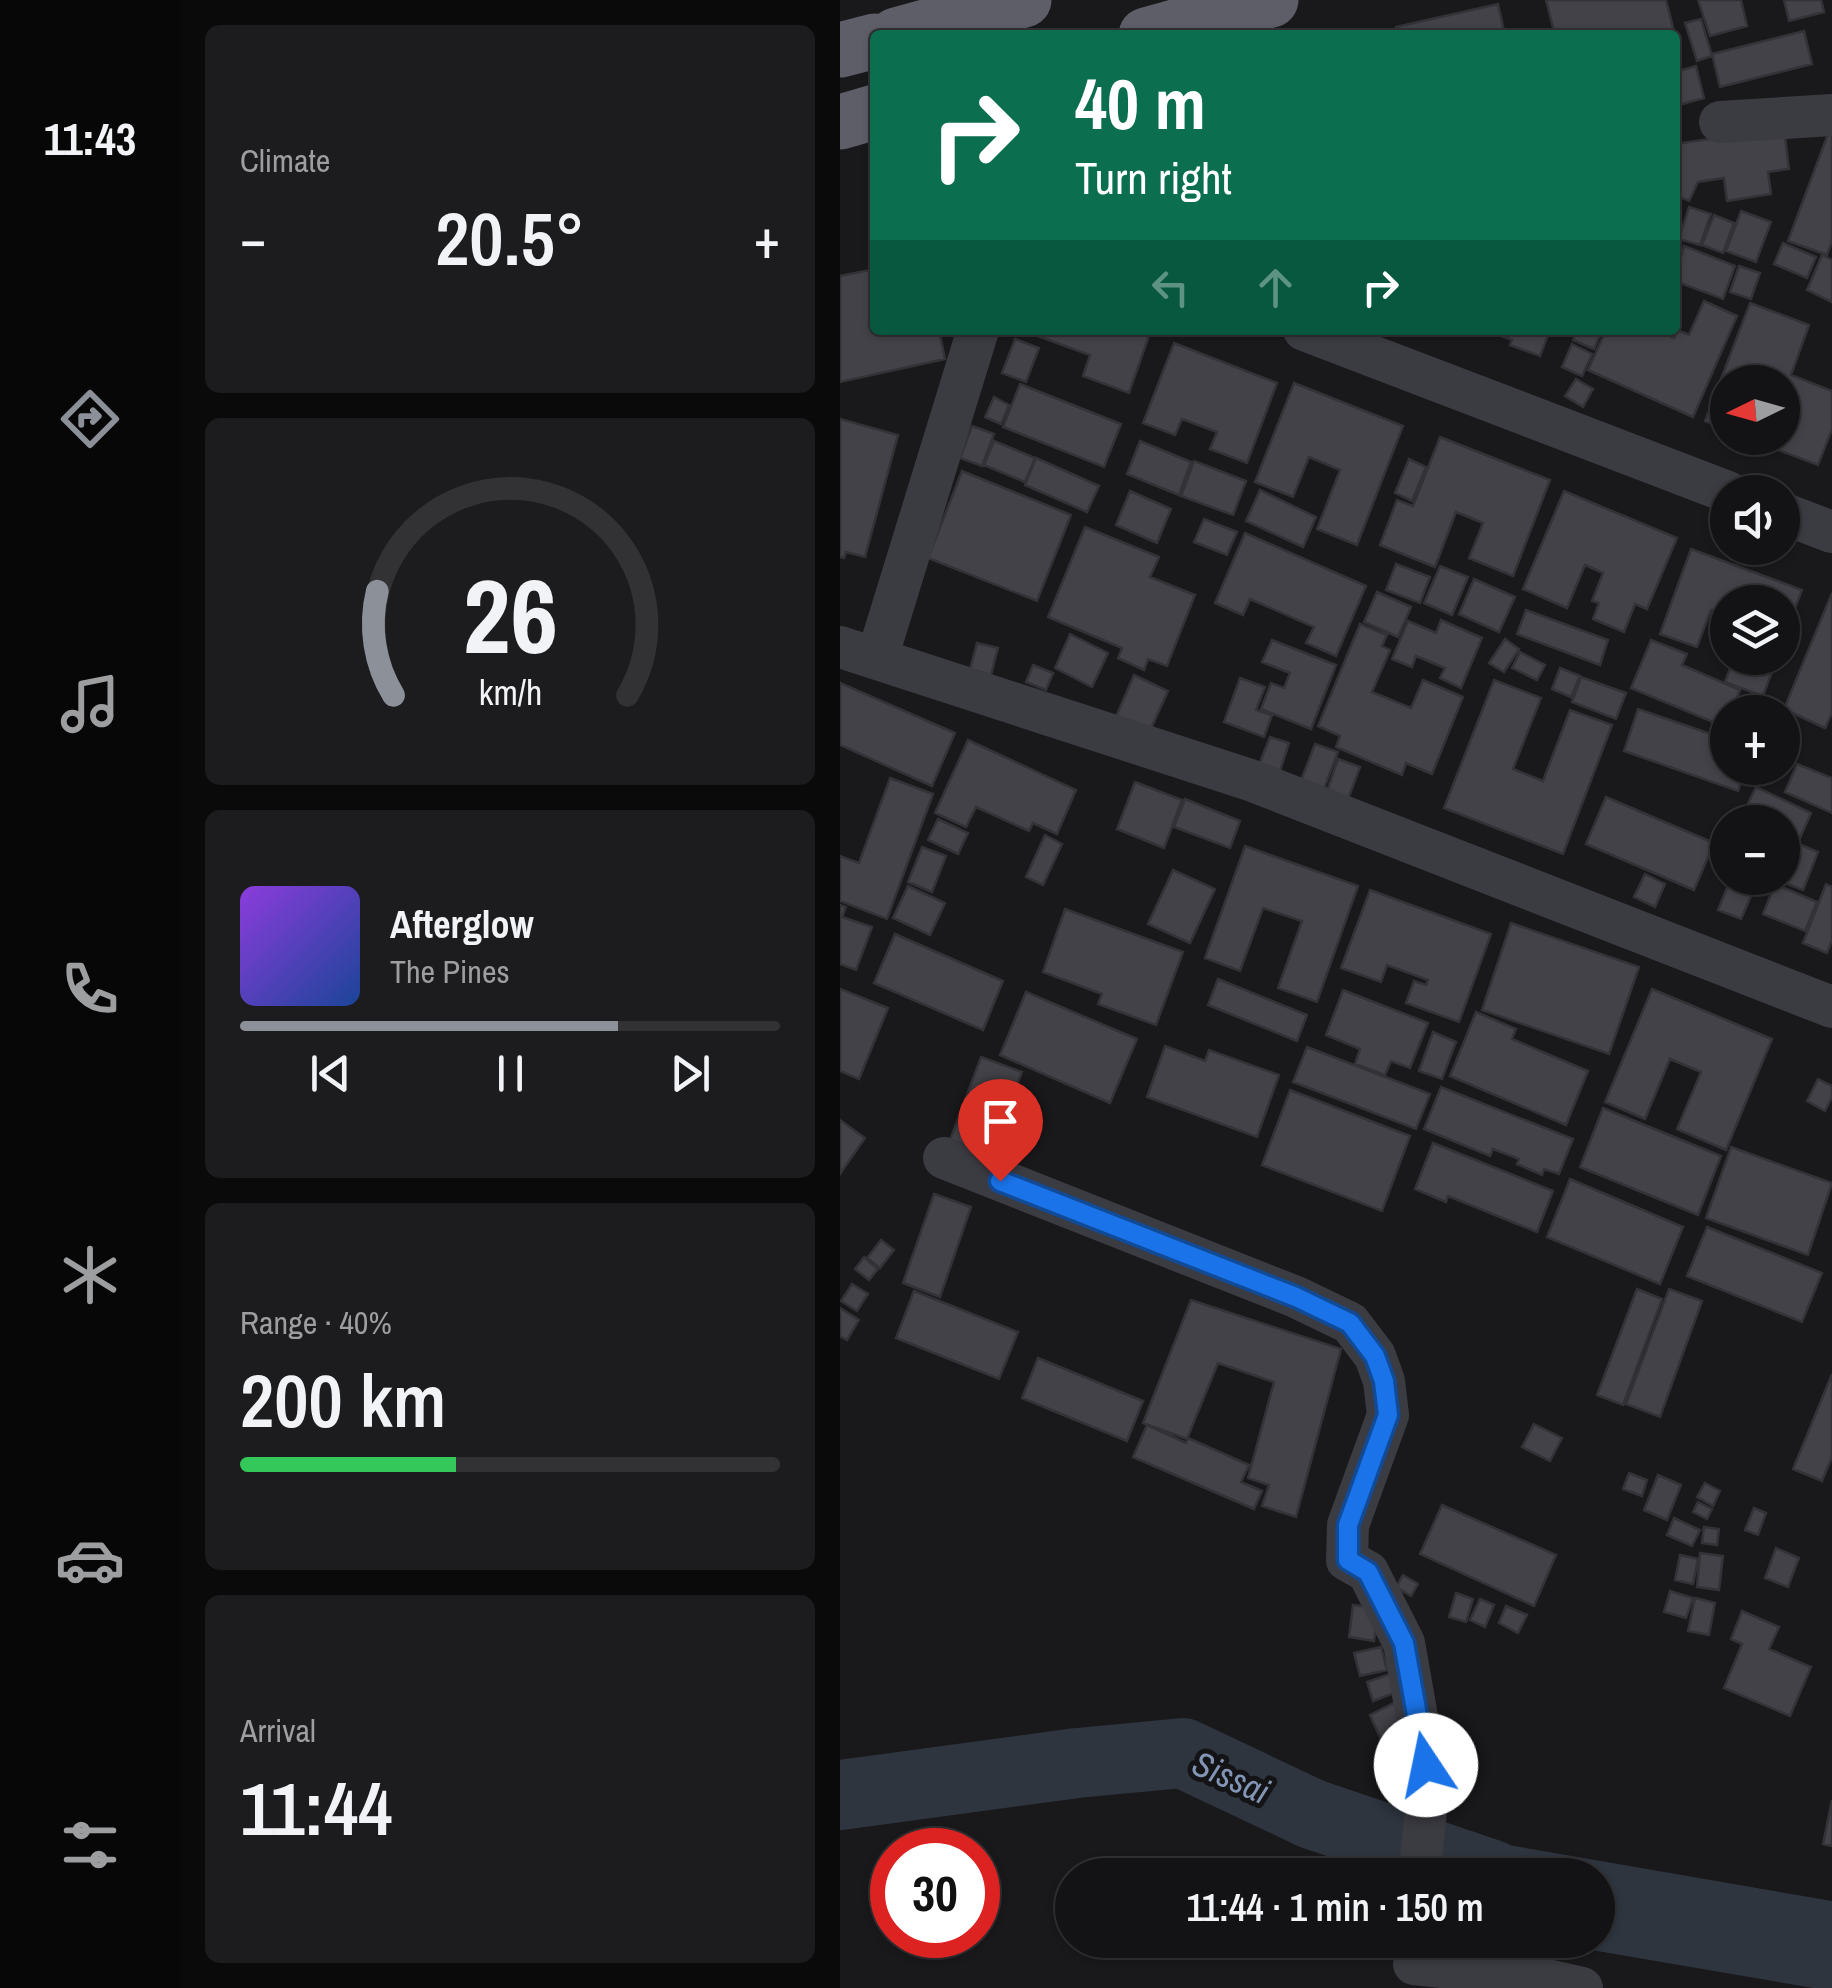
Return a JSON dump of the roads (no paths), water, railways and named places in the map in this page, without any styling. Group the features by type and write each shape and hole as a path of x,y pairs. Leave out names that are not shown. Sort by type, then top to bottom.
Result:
{"highway":[{"path":"914,30 1024,0"},
{"path":"1164,30 1272,0"},
{"path":"840,50 870,42"},
{"path":"840,122 870,113"}],"street":[{"path":"1720,122 1832,115"},
{"path":"976,335 859,652 1250,780 1832,1006"},
{"path":"1317,335 1710,485"},
{"path":"1800,520 1832,532"},
{"path":"944,1158 1296,1297 1350,1323 1375,1356 1384,1381 1388,1415 1348,1525 1348,1560 1368,1572 1404,1643 1429,1785 1422,1858"},
{"path":"1414,1964 1534,1978 1582,1988"}],"waterway":[{"name":"Sissai","path":"840,1795 1183,1753 1312,1814 1442,1858"}]}
